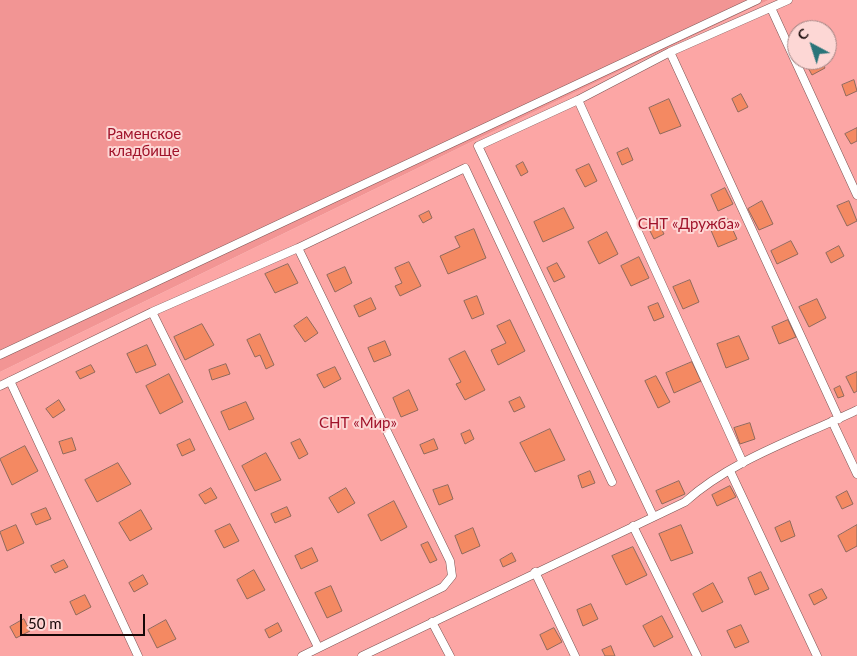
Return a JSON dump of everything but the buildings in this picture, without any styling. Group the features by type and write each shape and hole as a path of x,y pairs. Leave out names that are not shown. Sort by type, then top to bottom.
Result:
{"lane":[{"path":"0,355 757,0"},
{"path":"653,516 478,146 578,100 670,52 788,0"},
{"path":"771,8 857,195"},
{"path":"670,52 835,420 857,474"},
{"path":"578,100 743,463"},
{"path":"0,386 152,312 298,248 465,168 612,482"},
{"path":"298,248 450,561 452,576 443,587 302,656"},
{"path":"152,312 318,648"},
{"path":"10,382 138,656"},
{"path":"362,656 685,502 699,489 743,463 857,410"},
{"path":"730,471 818,656"},
{"path":"633,526 697,656"},
{"path":"535,572 576,656"},
{"path":"432,622 450,656"}],"green space":[{"name":"Раменское кладбище","path":"0,0 769,0 465,145 0,372"},
{"path":"769,0 857,0 857,656 0,656 0,372 465,145"}],"park label":[{"name":"СНТ «Дружба»","path":"689,224"},
{"name":"СНТ «Мир»","path":"358,423"}]}
